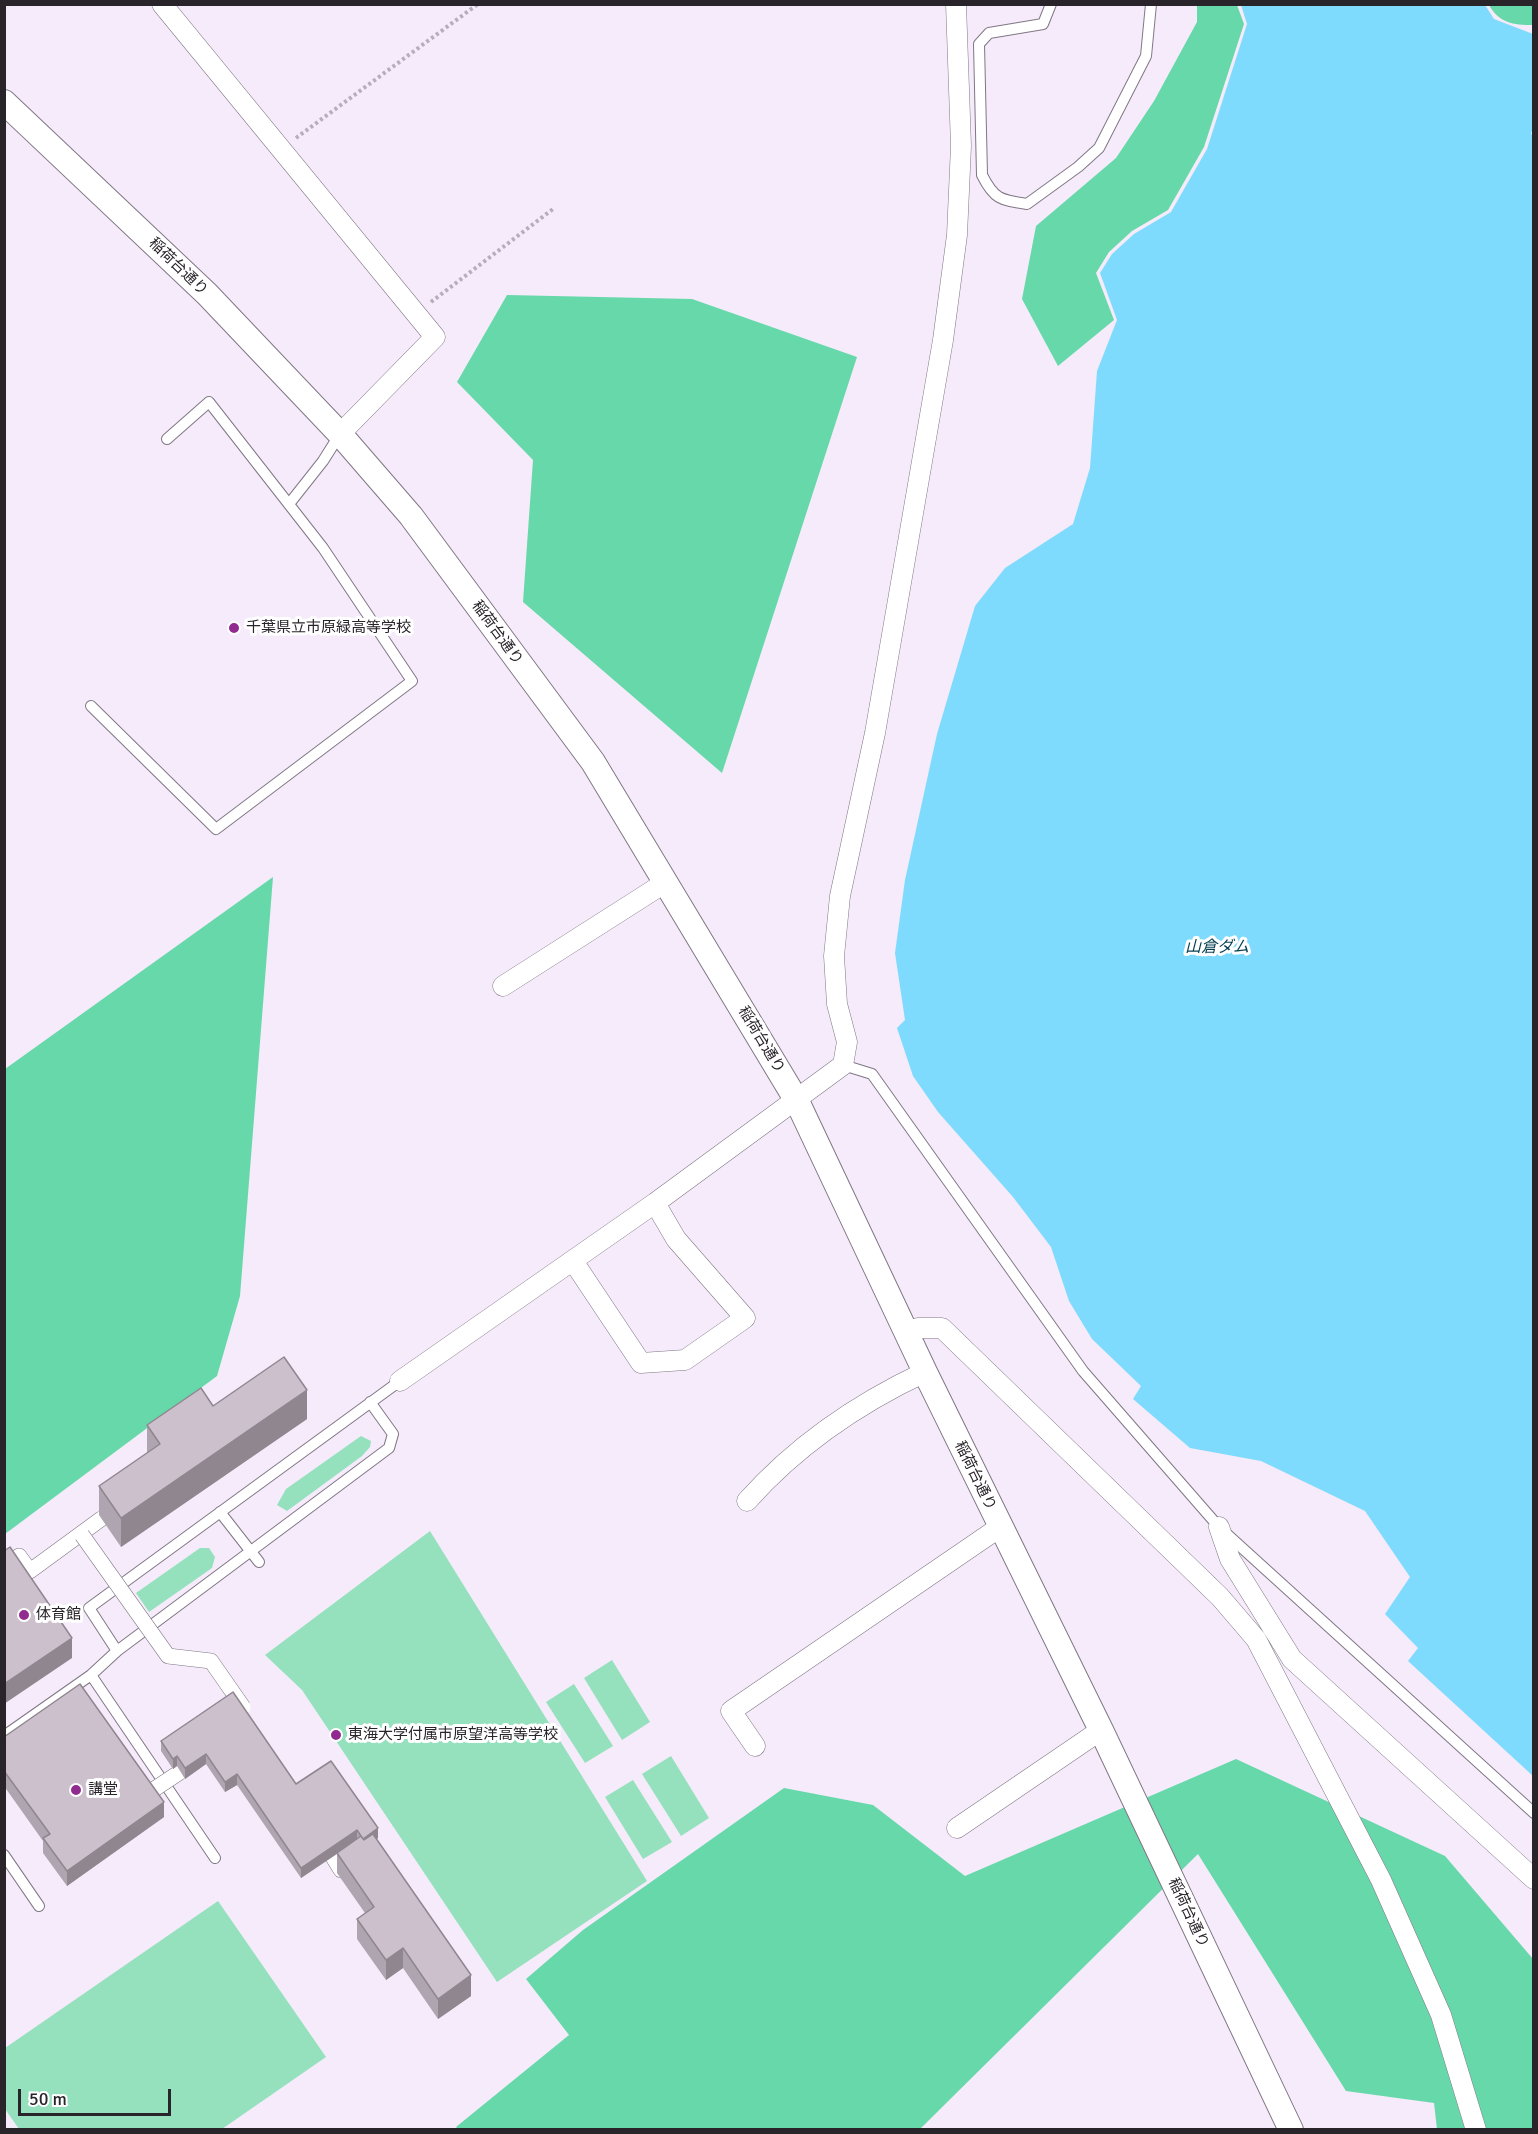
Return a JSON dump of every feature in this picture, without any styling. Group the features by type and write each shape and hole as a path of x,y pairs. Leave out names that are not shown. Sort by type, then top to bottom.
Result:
{"street":[{"path":"162,4 435,337 340,434"},
{"path":"400,1381 573,1262 843,1065 847,1042 837,1004 834,956 840,896 877,722 943,340 957,235 961,146 956,4"},
{"name":"稲荷台通り","path":"4,102 207,294 340,434 411,516 593,762 796,1101 1000,1527 1101,1730 1291,2130"},
{"path":"503,986 666,882"},
{"path":"573,1262 641,1363 685,1360 745,1318 676,1239 655,1203"},
{"path":"906,1332 918,1328 942,1328 1220,1597 1256,1639 1381,1881 1441,2015 1476,2130"},
{"path":"747,1501 762,1485 835,1423 882,1392 925,1372"},
{"path":"4,1566 19,1556 30,1571 101,1519"},
{"path":"755,1746 731,1711 1000,1527"},
{"path":"1219,1527 1230,1559 1292,1659 1533,1879"},
{"path":"82,1535 168,1656 211,1661 250,1718"},
{"path":"957,1828 1101,1730"},
{"path":"147,1794 180,1772"}],"lane":[{"path":"1051,4 1043,24 989,33 979,44 982,175 991,193 1004,201 1027,204 1078,167 1099,148 1146,56 1151,4"},
{"path":"91,706 216,829 412,681 322,548 209,402 167,439"},
{"path":"289,504 323,461 340,434"},
{"path":"843,1065 872,1074 1083,1371 1219,1527 1533,1813"},
{"path":"117,1651 89,1608 400,1381"},
{"path":"4,1736 91,1675 117,1651 389,1448 393,1434 370,1402"},
{"path":"220,1512 259,1562"},
{"path":"91,1675 215,1858"},
{"path":"4,1855 39,1905"}],"path":[{"path":"281,149 478,4"},
{"path":"416,314 553,209"}],"green space":[{"path":"1197,5 1237,5 1244,24 1204,147 1168,210 1132,231 1109,252 1096,273 1114,320 1058,366 1022,299 1036,226 1116,158 1154,101 1197,22"},
{"path":"1489,5 1533,5 1533,25 1507,22 1497,16"},
{"path":"507,295 692,299 857,357 722,773 523,602 533,460 457,382"},
{"path":"273,877 240,1296 217,1376 5,1534 5,1069"},
{"path":"361,1436 371,1441 370,1447 362,1456 287,1511 277,1505 286,1489"},
{"path":"430,1531 647,1881 497,1982 302,1690 265,1655"},
{"path":"200,1548 209,1548 215,1557 212,1568 149,1612 136,1593"},
{"path":"612,1660 650,1722 622,1740 584,1678"},
{"path":"574,1684 613,1746 585,1763 546,1702"},
{"path":"671,1756 709,1818 681,1836 642,1774"},
{"path":"1236,1759 1445,1856 1533,1959 1533,2129 1437,2129 1434,2103 1346,2091 1198,1854 920,2129 459,2130 456,2127 569,2035 526,1979 583,1930 784,1788 873,1805 965,1876"},
{"path":"633,1780 672,1842 643,1859 605,1797"},
{"path":"218,1901 326,2057 222,2129 19,2129 5,2109 5,2048"}],"water":[{"name":"山倉ダム","path":"1241,5 1485,5 1494,19 1533,34 1534,127 1531,133 1534,140 1533,1776 1408,1661 1418,1648 1385,1614 1410,1577 1365,1511 1261,1461 1190,1448 1133,1399 1141,1386 1092,1339 1069,1301 1051,1247 1013,1197 938,1112 913,1076 897,1028 905,1020 895,953 905,880 937,734 975,606 1005,568 1073,524 1090,468 1097,371 1117,320 1100,273 1112,254 1134,234 1171,212 1207,149 1247,24"}],"building":[{"path":"284,1357 307,1390 121,1518 99,1486 160,1444 147,1425 201,1388 213,1406"},
{"name":"体育館","path":"10,1547 72,1638 4,1684 4,1551"},
{"name":"講堂","path":"80,1684 164,1802 67,1871 43,1838 50,1834 4,1771 4,1737"},
{"path":"233,1692 296,1784 331,1761 378,1828 363,1839 357,1830 301,1868 237,1774 225,1782 206,1754 185,1768 177,1756 173,1759 161,1741"},
{"path":"373,1834 471,1975 438,1999 403,1948 386,1960 357,1919 374,1907 337,1853 361,1836 364,1840"}],"place":[{"name":"千葉県立市原緑高等学校","path":"234,628"},
{"name":"体育館","path":"24,1615"},
{"name":"東海大学付属市原望洋高等学校","path":"336,1735"},
{"name":"講堂","path":"76,1790"}]}
